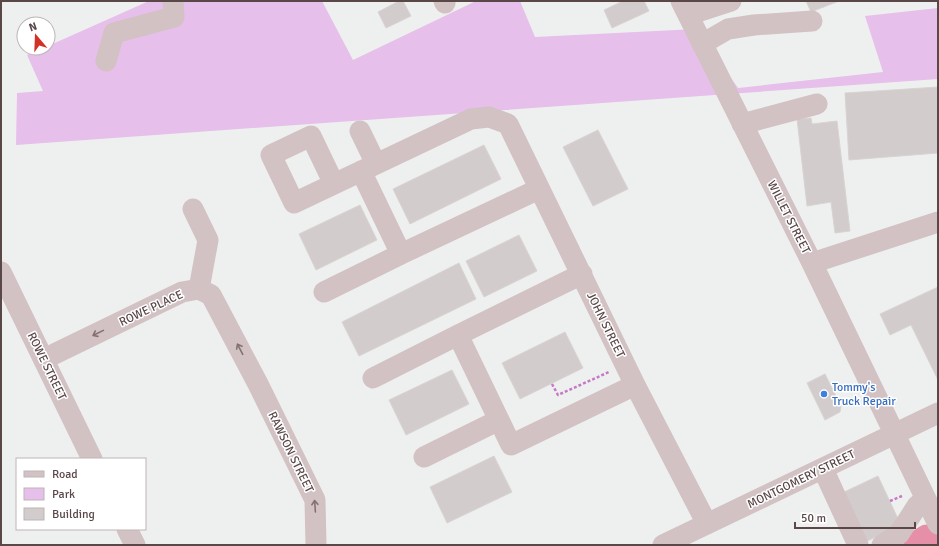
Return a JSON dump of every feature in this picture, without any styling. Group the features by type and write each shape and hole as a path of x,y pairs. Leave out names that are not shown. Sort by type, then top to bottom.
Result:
{"street":[{"path":"106,61 114,33 174,17 173,1"},
{"path":"684,8 731,1"},
{"name":"WILLET STREET","path":"684,8 812,264 894,434 926,507"},
{"path":"702,44 728,29 754,25 812,21"},
{"path":"742,124 817,104"},
{"name":"JOHN STREET","path":"368,167 471,119 489,118 508,124 635,385 707,524"},
{"path":"360,131 368,167 401,254"},
{"path":"334,184 368,167"},
{"path":"324,292 540,188"},
{"path":"193,209 208,240 199,289"},
{"path":"812,264 938,222"},
{"name":"ROWE STREET","path":"1,272 92,458"},
{"path":"373,378 582,274"},
{"name":"ROWE PLACE","path":"44,359 182,292 199,289 212,295 258,384"},
{"path":"458,335 511,445 635,385"},
{"name":"RAWSON STREET","path":"258,384 315,500 316,545"},
{"name":"MONTGOMERY STREET","path":"663,545 938,413"},
{"path":"424,457 499,420"},
{"path":"823,469 858,545"},
{"path":"882,545 899,534 917,506 926,507"},
{"path":"127,530 134,545"}],"path":[{"path":"552,384 558,395 609,372 612,377"},
{"path":"890,501 926,507"}],"green space":[{"path":"149,1 322,1 353,60 476,1 520,1 535,37 696,29 738,88 883,72 865,16 938,8 938,79 16,145 17,93 43,91 27,56 56,56 56,42"},
{"path":"921,532 929,545 900,545 903,537"}],"building":[{"path":"399,1 403,1 411,16 386,28 378,12"},
{"path":"623,1 644,1 649,11 612,28 604,10"},
{"path":"806,1 839,1 811,12"},
{"path":"938,87 938,153 849,160 845,93"},
{"path":"811,118 812,124 837,121 850,231 835,233 831,202 807,206 797,119"},
{"path":"598,130 628,189 593,206 563,147"},
{"path":"484,145 501,179 410,224 393,189"},
{"path":"360,205 377,240 316,270 299,234"},
{"path":"519,235 537,271 484,297 466,261"},
{"path":"459,263 476,299 359,356 342,322"},
{"path":"938,287 938,380 911,325 890,335 880,314"},
{"path":"565,332 583,368 520,399 502,363"},
{"path":"452,370 469,404 406,435 389,400"},
{"name":"Tommy's Truck Repair","path":"825,374 841,406 840,412 825,420 807,383"},
{"path":"494,456 512,492 447,523 430,487"},
{"path":"878,476 901,525 865,542 842,493"}],"waterway":[{"path":"918,545 927,539"}],"place":[{"name":"Tommy's Truck Repair","path":"824,394"}]}
